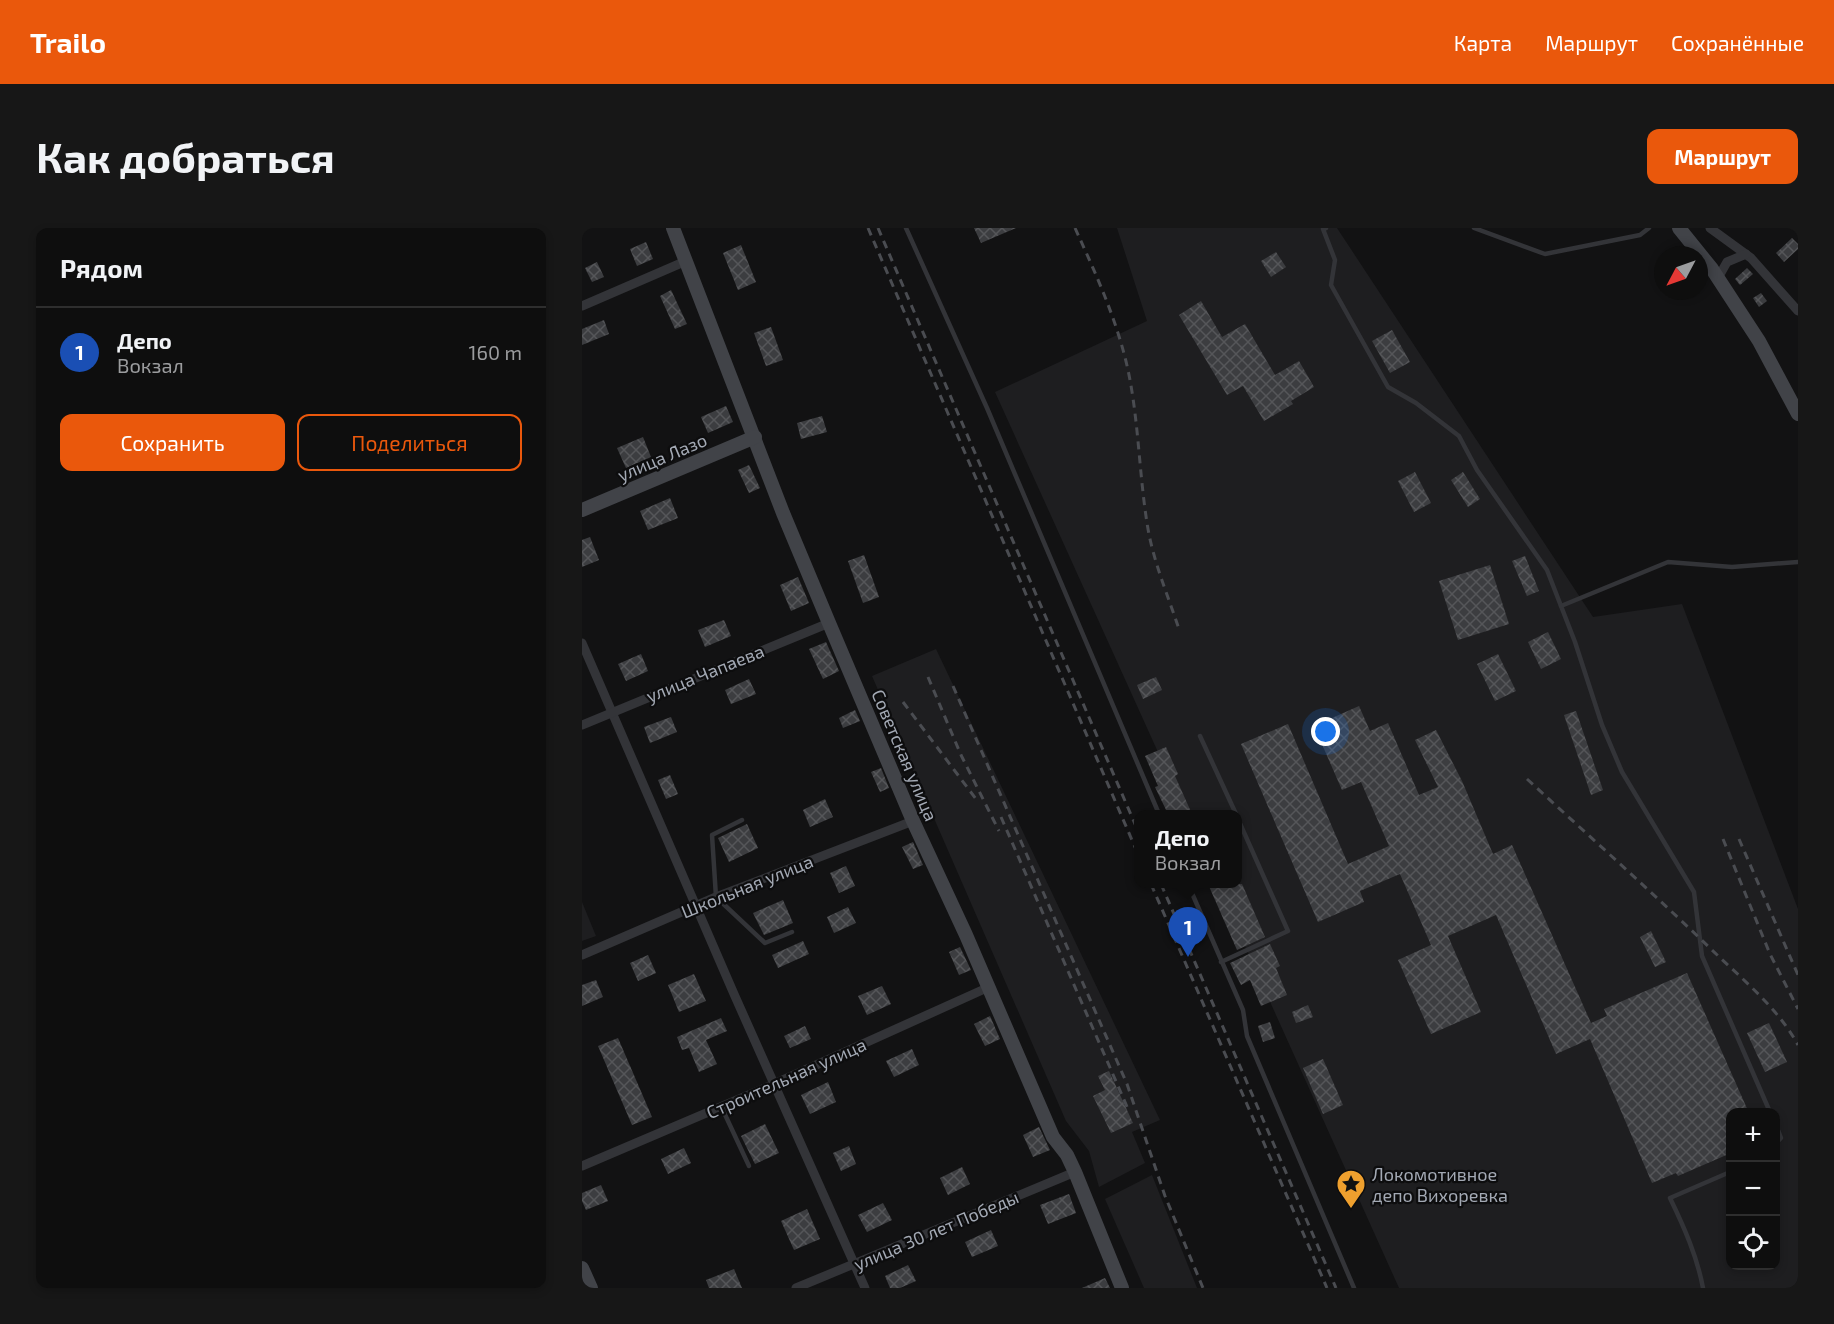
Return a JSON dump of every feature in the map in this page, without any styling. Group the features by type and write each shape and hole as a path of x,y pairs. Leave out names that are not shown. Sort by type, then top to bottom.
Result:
{"street":[{"name":"Советская улица","path":"673,228 783,513 829,623 913,821 1053,1137 1067,1155 1075,1172 1122,1288"},
{"path":"1679,228 1718,278 1759,341 1798,414"},
{"path":"1710,228 1746,254 1798,311"},
{"path":"1718,278 1727,262 1746,254"},
{"path":"582,306 686,261"},
{"name":"улица Лазо","path":"582,510 755,437"},
{"name":"улица Чапаева","path":"582,725 829,623"},
{"path":"582,643 865,1288"},
{"name":"Школьная улица","path":"582,955 696,905 913,821"},
{"name":"Строительная улица","path":"582,1166 774,1084 988,987"},
{"name":"улица 30 лет Победы","path":"796,1288 1075,1172"},
{"path":"582,1268 591,1288"}],"lane":[{"path":"906,228 987,408 1157,810"},
{"path":"1326,228 1323,230 1335,260 1331,285 1388,387 1416,403 1459,436 1477,470 1547,570 1602,725 1622,772 1694,892 1702,956 1768,1108"},
{"path":"1474,228 1545,254 1640,235 1649,228"},
{"path":"1561,606 1668,562 1732,567 1798,562"},
{"path":"1200,736 1234,810"},
{"path":"742,820 712,835 716,897 765,943 792,932"},
{"path":"1221,962 1288,931 1242,828"},
{"path":"1190,888 1243,1010 1247,1036 1354,1288"},
{"path":"721,1106 749,1166"},
{"path":"1703,1288 1700,1271 1684,1227 1670,1198 1726,1174"}],"shaded area":[{"name":"Локомотивное депо Вихоревка","path":"1117,228 1337,228 1593,617 1682,604 1798,909 1798,1288 1399,1288 1219,888 1242,888 1242,810 1184,810 995,392 1147,321"},
{"path":"936,649 1160,1120 1132,1132 1145,1163 1099,1187 1089,1151 1066,1121 872,676"},
{"path":"582,902 596,936 582,941"},
{"path":"1152,1175 1197,1288 1144,1288 1105,1199"}],"building":[{"path":"974,228 1016,228 981,243"},
{"path":"1792,238 1798,244 1798,249 1784,262 1776,253"},
{"path":"646,242 653,259 637,266 630,249"},
{"path":"741,245 756,282 738,290 723,253"},
{"path":"1276,252 1286,267 1271,277 1261,261"},
{"path":"597,262 604,277 592,282 585,268"},
{"path":"1747,268 1753,274 1740,285 1735,279"},
{"path":"671,290 687,324 675,329 660,296"},
{"path":"1761,293 1767,301 1759,307 1753,298"},
{"path":"1201,301 1222,337 1245,324 1275,375 1299,361 1314,387 1291,401 1293,404 1264,421 1243,386 1227,395 1179,315"},
{"path":"604,320 609,334 582,345 582,329"},
{"path":"771,327 783,360 766,366 754,333"},
{"path":"1392,330 1410,362 1390,373 1372,341"},
{"path":"726,406 733,422 708,433 701,417"},
{"path":"822,416 827,432 801,439 797,423"},
{"path":"643,437 651,457 626,468 617,448"},
{"path":"749,465 760,488 749,493 738,470"},
{"path":"1415,472 1431,503 1414,512 1398,481"},
{"path":"1463,472 1480,499 1468,507 1451,480"},
{"path":"670,498 678,518 648,530 640,511"},
{"path":"590,537 599,560 582,567 582,540"},
{"path":"864,555 879,597 863,603 848,561"},
{"path":"1525,556 1539,591 1527,596 1512,561"},
{"path":"1490,565 1509,624 1458,640 1439,581"},
{"path":"798,577 809,603 791,611 780,585"},
{"path":"724,620 731,636 705,647 698,630"},
{"path":"1548,632 1561,659 1541,669 1528,642"},
{"path":"826,642 839,671 823,679 809,649"},
{"path":"641,654 648,671 626,681 618,664"},
{"path":"1498,654 1516,691 1495,701 1477,664"},
{"path":"1156,677 1162,690 1143,699 1137,685"},
{"path":"749,679 756,694 731,704 725,690"},
{"path":"1359,706 1370,731 1388,723 1419,795 1438,787 1415,740 1436,730 1462,781 1493,854 1512,845 1591,1023 1607,1016 1604,1009 1687,973 1747,1108 1726,1108 1726,1155 1678,1176 1676,1173 1652,1183 1590,1039 1556,1054 1496,915 1448,936 1481,1012 1431,1034 1398,960 1431,945 1400,874 1360,891 1364,902 1318,922 1241,744 1288,724 1348,864 1389,846 1361,782 1342,790 1314,726"},
{"path":"855,710 860,721 843,728 839,718"},
{"path":"1576,711 1603,790 1591,795 1564,715"},
{"path":"671,717 677,732 650,743 644,727"},
{"path":"1166,747 1178,774 1175,776 1190,810 1166,810 1155,787 1158,786 1145,756"},
{"path":"881,768 889,788 880,792 871,772"},
{"path":"670,775 678,794 666,799 658,780"},
{"path":"825,799 833,817 810,827 803,810"},
{"path":"747,824 758,848 729,862 718,838"},
{"path":"913,842 923,865 913,869 902,847"},
{"path":"846,866 855,886 839,893 830,873"},
{"path":"1242,884 1265,937 1237,950 1210,888 1242,888"},
{"path":"783,900 793,923 764,935 753,913"},
{"path":"848,907 856,923 834,933 827,917"},
{"path":"1651,931 1666,962 1655,967 1640,937"},
{"path":"803,941 809,954 778,968 772,955"},
{"path":"1270,944 1280,966 1276,968 1287,995 1261,1006 1250,980 1241,985 1230,963"},
{"path":"960,947 971,970 959,975 949,952"},
{"path":"648,955 656,973 638,981 630,963"},
{"path":"694,974 706,1001 679,1012 668,985"},
{"path":"596,980 603,997 582,1006 582,985"},
{"path":"882,986 891,1004 867,1015 858,996"},
{"path":"1308,1005 1313,1017 1296,1023 1292,1012"},
{"path":"990,1016 1000,1039 985,1046 974,1024"},
{"path":"721,1018 727,1031 706,1040 717,1064 699,1072 689,1048 682,1050 677,1037"},
{"path":"1270,1022 1275,1038 1263,1042 1258,1026"},
{"path":"1769,1023 1787,1062 1765,1072 1747,1033"},
{"path":"805,1026 811,1039 790,1048 784,1036"},
{"path":"618,1038 652,1117 632,1125 598,1046"},
{"path":"912,1049 919,1065 894,1077 886,1061"},
{"path":"1323,1059 1343,1105 1323,1114 1303,1068"},
{"path":"1109,1071 1133,1123 1111,1133 1093,1096 1105,1090 1098,1076"},
{"path":"828,1082 836,1102 810,1114 801,1095"},
{"path":"765,1124 779,1153 755,1164 741,1136"},
{"path":"1039,1127 1050,1150 1033,1157 1023,1135"},
{"path":"849,1146 856,1164 841,1171 833,1153"},
{"path":"684,1148 691,1163 668,1174 661,1159"},
{"path":"962,1167 970,1184 948,1195 940,1178"},
{"path":"601,1185 608,1201 586,1210 582,1201 582,1193"},
{"path":"1069,1194 1076,1213 1048,1224 1040,1205"},
{"path":"883,1203 892,1220 867,1232 858,1215"},
{"path":"807,1209 820,1239 794,1250 781,1221"},
{"path":"991,1230 998,1246 972,1257 965,1242"},
{"path":"908,1265 916,1281 900,1288 890,1288 885,1276"},
{"path":"734,1269 742,1288 709,1288 706,1280"},
{"path":"1105,1278 1110,1288 1082,1288"}],"railway":[{"path":"868,228 1134,845"},
{"path":"878,228 1134,822"},
{"path":"1075,228 1105,298 1128,370 1148,529 1179,629"},
{"path":"928,677 961,755 999,831"},
{"path":"953,686 1127,1084 1165,1196 1203,1288"},
{"path":"903,702 976,799"},
{"path":"1527,779 1747,983 1770,1006 1798,1045"},
{"path":"1001,817 1128,1109"},
{"path":"1723,839 1770,954 1798,1009"},
{"path":"1739,839 1798,975"},
{"path":"1153,888 1327,1288"},
{"path":"1163,888 1336,1288"}],"place":[{"name":"Депо","path":"1188,957"},
{"name":"Локомотивное депо Вихоревка","path":"1351,1210"}]}
